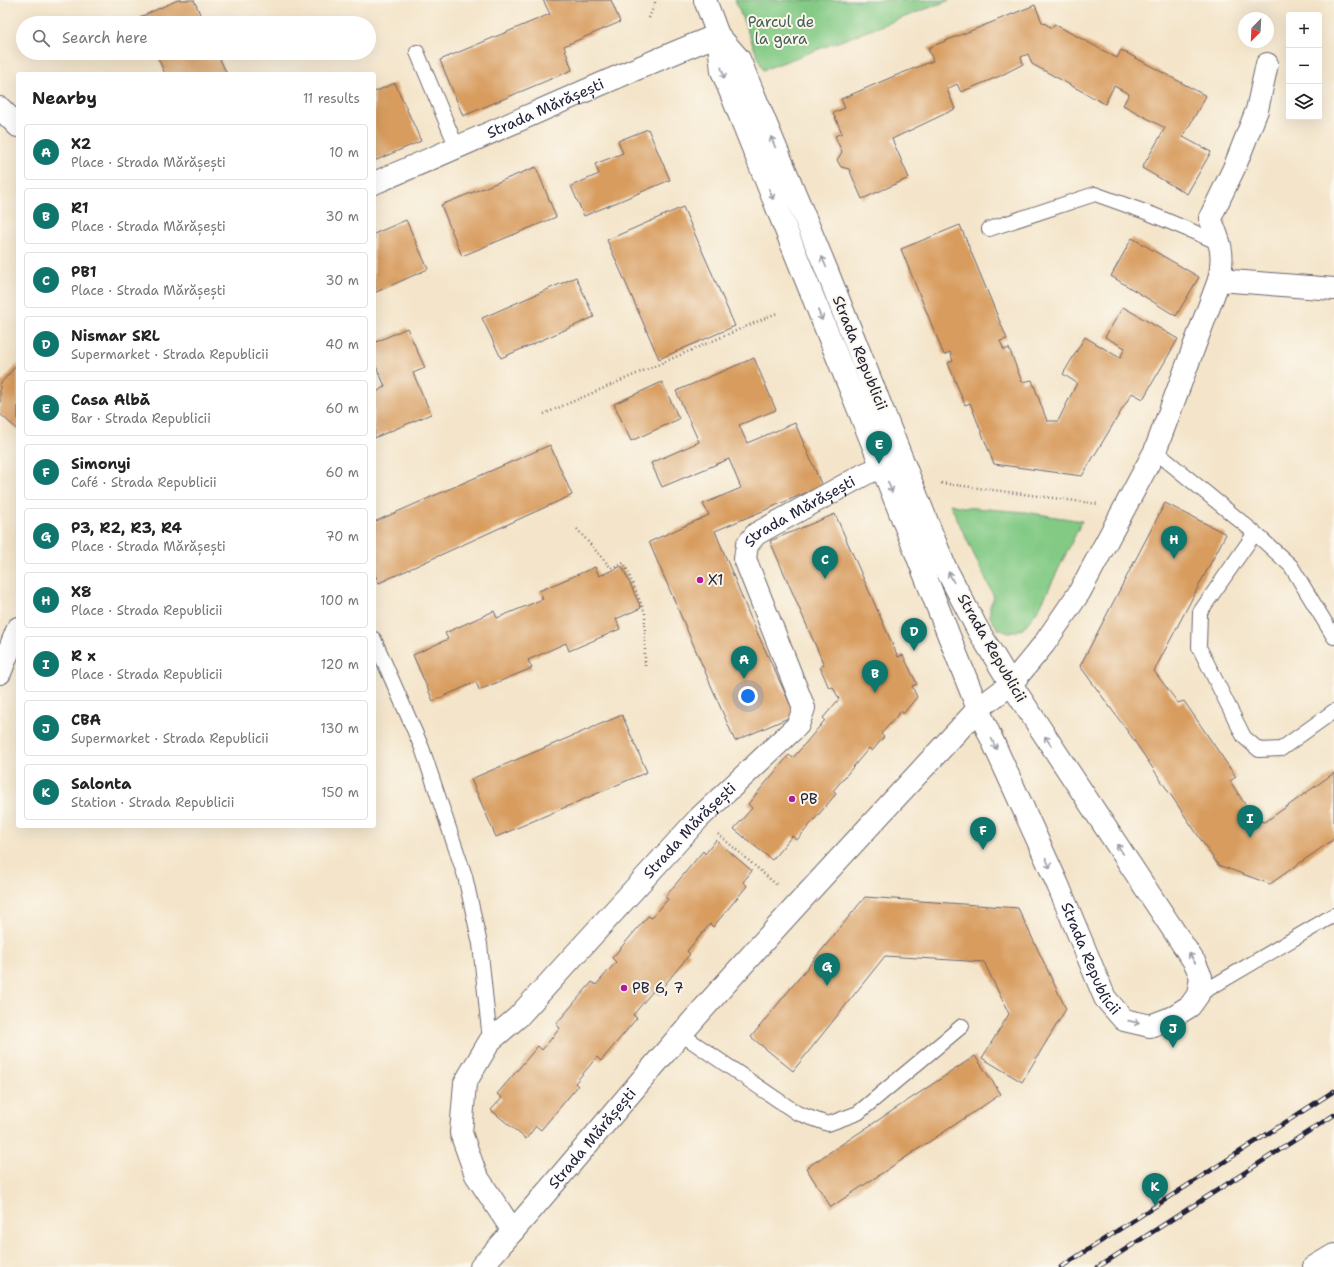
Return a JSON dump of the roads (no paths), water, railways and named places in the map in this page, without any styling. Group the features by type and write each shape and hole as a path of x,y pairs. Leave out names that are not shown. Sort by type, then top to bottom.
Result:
{"street":[{"name":"Strada Republicii","path":"705,0 718,35 722,71 978,709 1054,878 1105,998 1124,1020 1150,1026 1172,1018 1190,1006 1198,995 1201,978 1195,963 1011,684 978,630 946,566 826,266 739,59 718,35"},
{"name":"Strada Mărășești","path":"376,182 457,148 663,56 718,35"},
{"name":"Strada Mărășești","path":"481,1267 514,1231 681,1034 798,903 978,709 1011,684 1044,644 1079,593 1155,451 1219,280 1223,265 1220,243 1210,218 1235,166 1257,110 1267,64"},
{"path":"0,108 16,124"},
{"path":"1219,280 1334,289"},
{"name":"Strada Mărășești","path":"514,1231 476,1175 461,1133 465,1083 490,1041 518,1017 700,818 798,725 804,708 745,559 746,545 756,534 865,474 882,467"},
{"path":"0,673 16,633"},
{"path":"1314,1267 1334,1255"}],"lane":[{"path":"417,52 457,148"},
{"path":"989,229 1095,194 1151,214 1220,243"},
{"path":"1155,451 1255,533 1291,566 1334,637"},
{"path":"1255,533 1200,612 1199,647 1244,737 1259,750 1281,749 1334,711"},
{"path":"376,644 422,748 465,876 480,944 490,1041"},
{"path":"1198,995 1334,916"},
{"path":"681,1034 797,1113 828,1124 858,1113 962,1026"}],"railway":[{"path":"1061,1267 1334,1091"},
{"path":"1098,1267 1334,1115"}],"place":[{"name":"Casa Albă","path":"879,464"},
{"name":"X8","path":"1174,559"},
{"name":"PB1","path":"825,579"},
{"name":"X1","path":"700,580"},
{"name":"Nismar SRL","path":"914,651"},
{"name":"X2","path":"744,679"},
{"name":"R1","path":"875,693"},
{"name":"PB","path":"792,799"},
{"name":"R x","path":"1250,838"},
{"name":"Simonyi","path":"983,850"},
{"name":"P3, R2, R3, R4","path":"827,986"},
{"name":"PB 6, 7","path":"624,988"},
{"name":"CBA","path":"1173,1048"},
{"name":"Salonta","path":"1155,1206"}],"park label":[{"name":"Parcul de la gara","path":"781,30"}]}
